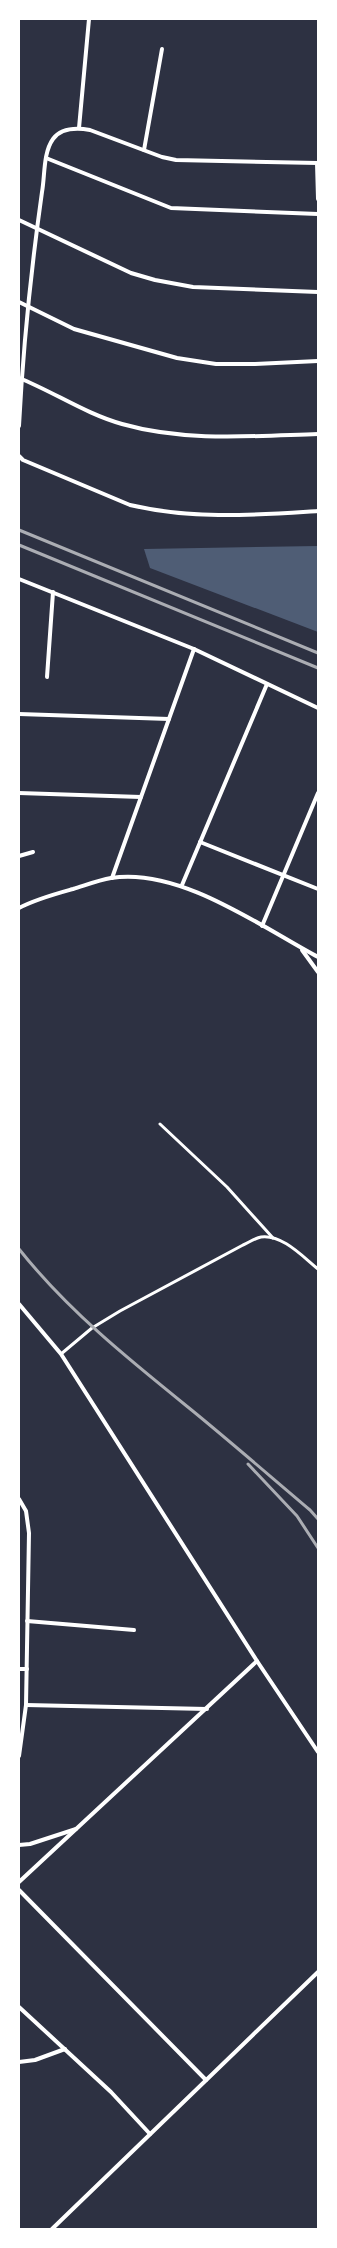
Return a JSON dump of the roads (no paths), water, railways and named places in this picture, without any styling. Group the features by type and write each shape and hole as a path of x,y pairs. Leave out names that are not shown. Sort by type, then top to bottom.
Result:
{"street":[{"path":"79,128 89,19"},
{"path":"144,150 162,49"},
{"path":"19,426 20,378 46,158 52,140 57,135 79,128 90,130 176,160 318,163 318,199"},
{"path":"46,158 171,208 318,214"},
{"path":"19,220 131,273 173,284 318,292"},
{"path":"19,302 74,329 177,358 224,364 318,361"},
{"path":"20,378 98,415 121,424 154,432 228,437 318,434"},
{"path":"19,456 23,460 130,505 147,509 234,517 318,511"},
{"path":"19,579 194,649 318,708"},
{"path":"47,677 53,592"},
{"path":"112,878 194,649"},
{"path":"182,885 267,684"},
{"path":"19,714 169,720"},
{"path":"19,793 141,797"},
{"path":"262,926 318,793"},
{"path":"200,842 318,889"},
{"path":"19,856 33,852"},
{"path":"19,908 34,900 112,878 158,879 182,885 318,957"},
{"path":"301,948 318,972"},
{"path":"20,1306 61,1354 257,1661 318,1752"},
{"path":"19,1499 26,1511 29,1522 28,1669 26,1705 19,1756"},
{"path":"28,1621 134,1630"},
{"path":"19,1882 257,1661"},
{"path":"19,1669 28,1669"},
{"path":"26,1705 207,1709"},
{"path":"19,1846 30,1844 78,1828"},
{"path":"19,1890 206,2080"},
{"path":"52,2229 318,1972"},
{"path":"19,2007 65,2049 150,2134"},
{"path":"19,2014 27,2014"},
{"path":"19,2062 35,2060 65,2049"}],"lane":[{"path":"160,1124 227,1186 273,1238 289,1246 318,1269"},
{"path":"61,1354 92,1328 120,1310 243,1245 261,1238 273,1238"}],"water":[{"path":"318,546 318,632 150,568 144,549"}],"railway":[{"path":"19,530 318,653"},
{"path":"19,545 318,668"},
{"path":"19,1249 59,1294 102,1335 310,1510 318,1519"},
{"path":"248,1464 297,1516 318,1548"}]}
